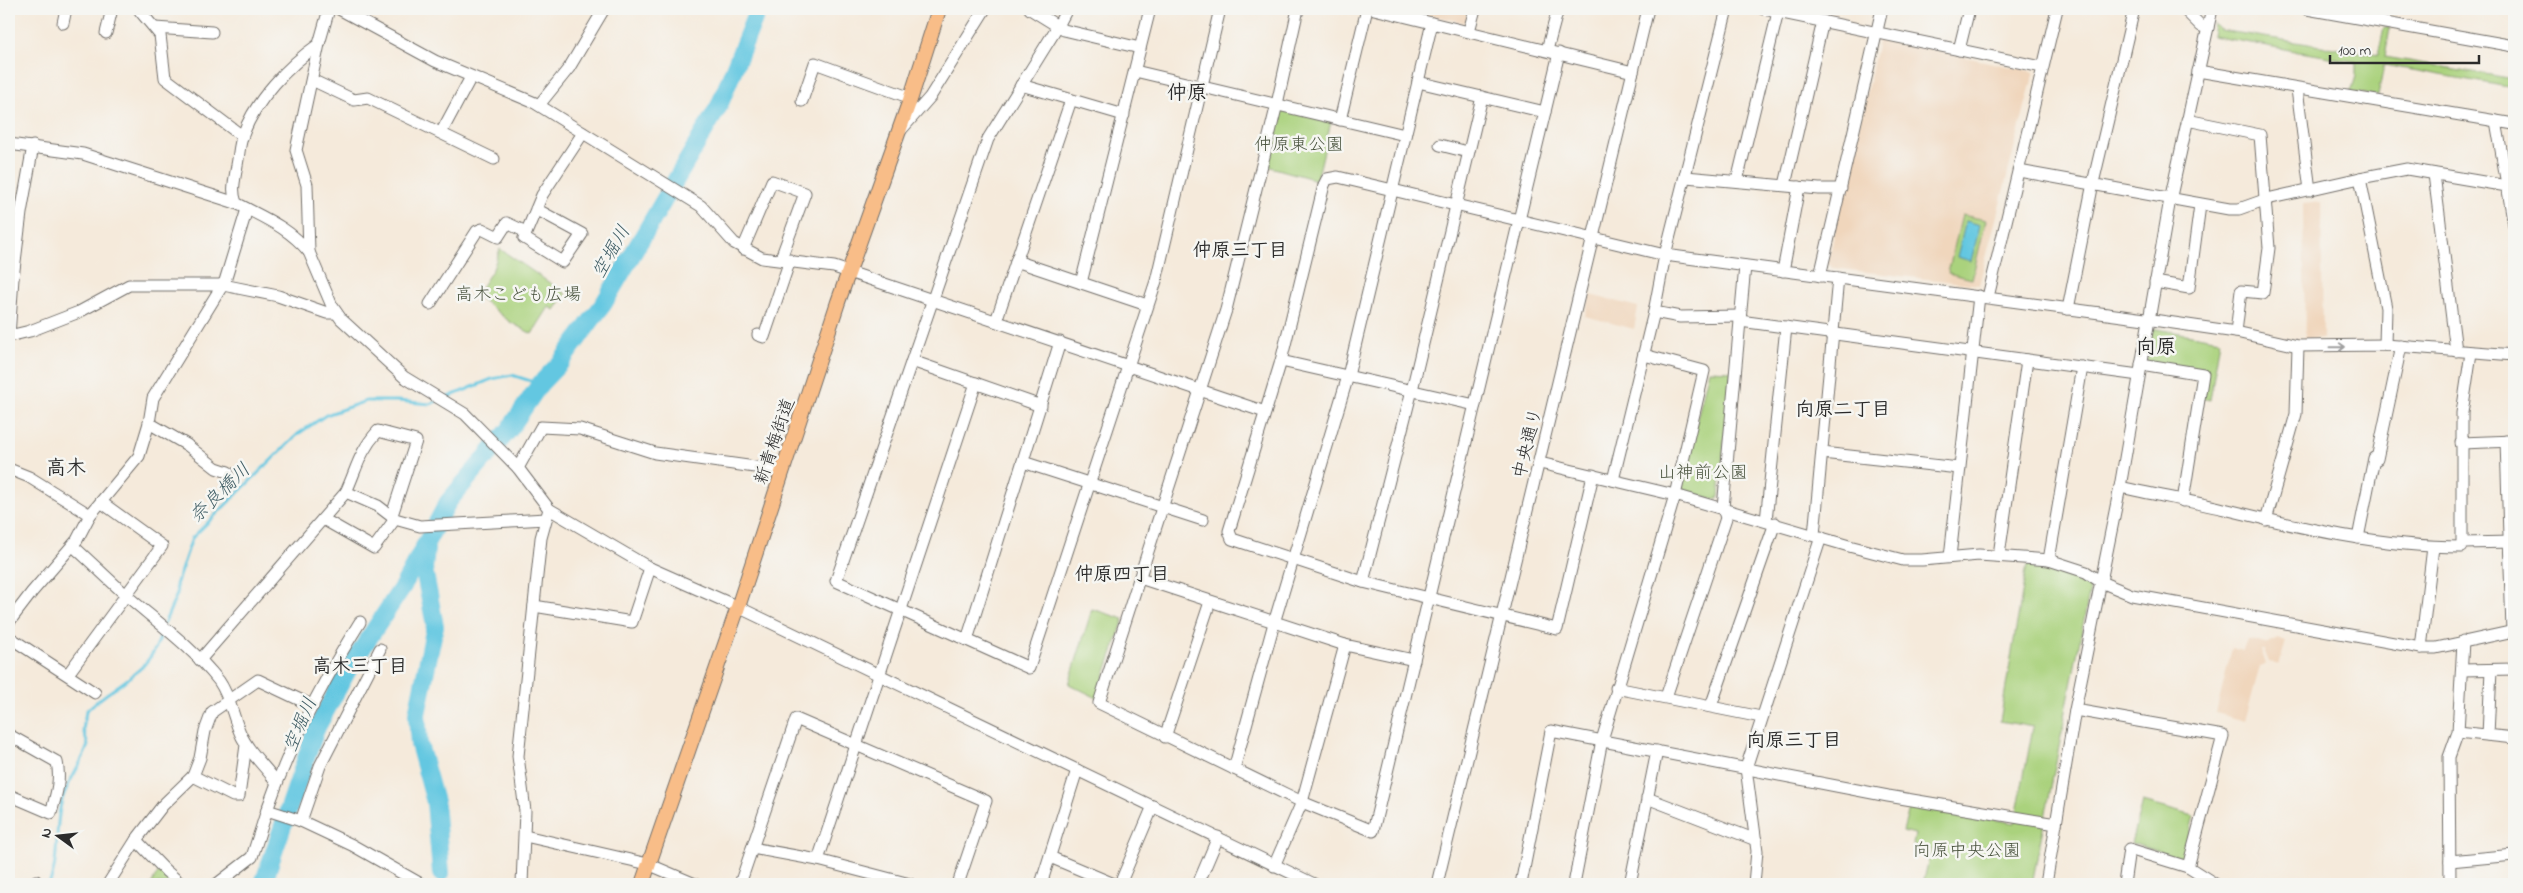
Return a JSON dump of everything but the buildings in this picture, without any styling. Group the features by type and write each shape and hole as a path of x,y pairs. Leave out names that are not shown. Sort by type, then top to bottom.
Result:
{"main road":[{"name":"新青梅街道","path":"642,884 738,607 848,272 911,98 939,9"}],"street":[{"path":"63,23 66,9"},
{"path":"106,33 112,9"},
{"path":"308,252 307,185 296,150 319,44 329,9"},
{"path":"339,9 434,62 539,106 701,206 722,230 743,249 762,258 785,259 834,267 1264,412"},
{"path":"539,106 569,68 604,9"},
{"path":"899,133 930,97 985,9"},
{"path":"1030,9 1064,30 1140,48"},
{"path":"1067,9 988,139 836,581 1028,668 1156,281 1220,9"},
{"path":"1081,283 1150,9"},
{"path":"1298,9 1277,104 1226,310 1202,390 1100,703 1165,737 1302,802 1373,831 1559,53"},
{"path":"1340,120 1367,9"},
{"path":"1374,9 1633,72"},
{"path":"1469,31 1475,9"},
{"path":"1547,50 1558,9"},
{"name":"中央通り","path":"1436,884 1540,463 1648,9"},
{"path":"1613,480 1654,312 1665,255 1686,177 1726,9"},
{"path":"1763,9 1778,12 1804,13 1823,21 2042,67"},
{"path":"1820,276 1882,9"},
{"path":"1959,50 1969,9"},
{"path":"1950,557 1972,352 1984,297 2019,171 2057,9"},
{"path":"2068,309 2093,184 2134,9"},
{"path":"2184,9 2201,26 2208,28"},
{"path":"2046,884 2075,710 2120,487 2170,198 2212,9"},
{"path":"2307,9 2349,12 2514,46"},
{"path":"139,10 155,28 163,47 165,78 242,136"},
{"path":"1737,181 1778,12"},
{"path":"1785,186 1823,21"},
{"path":"1234,769 1274,623 1348,376 1432,23"},
{"path":"155,28 212,32"},
{"path":"236,203 233,190 242,136 272,86 297,59 319,44"},
{"path":"802,101 815,63 911,98"},
{"path":"1135,71 1405,135"},
{"path":"2198,71 2514,124"},
{"path":"441,133 471,77"},
{"path":"312,80 354,100 368,98 494,159"},
{"path":"1418,82 1545,112"},
{"path":"1021,85 1124,115"},
{"path":"2297,89 2310,190"},
{"path":"1363,582 1412,390 1482,97"},
{"path":"996,321 1071,100"},
{"path":"2187,120 2260,135 2267,200 2268,248 2263,293 2241,291 2236,332"},
{"path":"2496,121 2514,225"},
{"path":"536,209 582,234 563,262 524,238 526,232 542,195 583,133"},
{"path":"9,144 83,154 236,203 287,230 308,252 336,313 404,377 453,405 482,431 518,468 548,514 650,568 738,607 879,674 1312,884"},
{"path":"1440,145 1468,152"},
{"path":"33,146 11,278 9,336 30,331 79,312 129,285 223,285 278,296 328,313 336,313"},
{"path":"2019,171 2200,205 2239,209 2267,200 2360,178 2408,169 2507,186"},
{"path":"2434,174 2456,351"},
{"path":"1593,475 1557,628 1428,599 1363,582 1236,541 1230,535 1229,530 1281,361 1327,180 1338,177 1665,255 2236,332 2294,346 2385,345 2514,355"},
{"path":"1686,177 1799,187 1841,188"},
{"path":"2360,178 2386,308 2385,345"},
{"path":"743,249 772,182 805,193 770,305 764,337 758,335"},
{"path":"1783,271 1799,187"},
{"path":"2155,282 2189,288 2200,205"},
{"path":"9,621 73,546 90,515 138,456 149,423 153,398 223,285 247,209"},
{"path":"430,304 477,231 482,229 498,237 507,223 526,232"},
{"path":"1016,261 1147,305"},
{"path":"1666,697 1726,518 1723,508 1745,266"},
{"path":"1754,884 1756,840 1746,768 1818,536 1822,453 1838,278"},
{"path":"1654,312 1680,317 1740,318 1786,327 2082,367 2203,374 2183,501"},
{"path":"1711,706 1770,522 1786,327"},
{"path":"967,640 1060,342"},
{"path":"2266,520 2296,414 2294,346"},
{"path":"2358,538 2400,346"},
{"path":"2120,487 2266,520 2358,538 2434,547 2462,547 2462,413 2471,353"},
{"path":"1574,884 1602,740 1675,495 1704,371 1644,355"},
{"path":"1999,555 2027,360"},
{"path":"912,361 1041,406"},
{"path":"1281,361 1475,405"},
{"path":"2049,560 2082,367"},
{"path":"818,860 976,383"},
{"path":"149,423 187,445 216,468 228,472"},
{"path":"518,468 541,427 580,429 655,453 783,471"},
{"path":"200,660 346,492 355,472 358,458 378,431 416,441 393,517 374,548 323,519"},
{"path":"1540,463 1675,495 1903,560 1999,555 2049,560 2086,572 2101,582 2132,595 2420,648 2436,648 2513,631 2510,441 2461,443"},
{"path":"1822,453 1959,468"},
{"path":"1023,462 1202,520"},
{"path":"9,473 44,486 90,515"},
{"path":"346,492 378,506 393,517 420,526 464,524 548,514"},
{"path":"68,674 162,546 101,502"},
{"path":"522,884 525,811 518,756 541,538 548,514"},
{"path":"2462,543 2512,542"},
{"path":"73,546 126,595 169,629 220,682 246,745 277,783"},
{"path":"2420,648 2434,547"},
{"path":"534,606 632,622 650,568"},
{"path":"1140,578 1345,645 1414,660"},
{"path":"1165,737 1210,602"},
{"path":"217,884 252,857 270,811 277,783 332,667 360,622"},
{"path":"9,638 95,693"},
{"path":"2450,884 2449,758 2458,732 2464,641"},
{"path":"1274,866 1302,802 1345,645"},
{"path":"300,821 320,766 380,649"},
{"path":"2462,670 2514,670"},
{"path":"2488,735 2491,670"},
{"path":"108,884 136,840 163,805 193,776 200,758 208,719 212,712 258,680 313,706"},
{"path":"1616,688 1761,717"},
{"path":"2075,710 2223,736 2188,867"},
{"path":"740,884 796,719 856,743 986,801 958,884"},
{"path":"1521,884 1552,731 1888,796 2056,824"},
{"path":"2458,732 2514,738"},
{"path":"9,735 57,762 59,784 51,813 9,795"},
{"path":"193,776 233,796 239,796 246,745"},
{"path":"1630,884 1657,751"},
{"path":"1040,884 1077,770"},
{"path":"1647,798 1756,840"},
{"path":"1120,884 1152,806"},
{"path":"270,811 300,821 352,844 421,884"},
{"path":"525,836 648,864 695,884"},
{"path":"1198,884 1218,837"},
{"path":"136,840 181,884"},
{"path":"752,848 818,860 910,884"},
{"path":"2124,884 2129,849 2188,867 2215,884"},
{"path":"2450,861 2514,854"},
{"path":"1050,857 1114,884"}],"shaded area":[{"path":"1402,9 1470,9 1467,23"},
{"path":"1879,38 2034,72 1979,285 1832,268 1828,262"},
{"path":"2321,202 2323,339 2305,338 2303,204"},
{"path":"1590,295 1638,307 1634,329 1585,316"},
{"path":"2247,639 2265,644 2278,639 2286,641 2279,665 2269,662 2264,650 2261,650 2266,664 2260,666 2245,721 2216,713 2232,648 2243,651"}],"green space":[{"path":"2214,24 2220,30 2378,55 2384,27 2390,28 2385,57 2514,79 2514,88 2384,65 2378,96 2351,92 2356,76 2356,62 2212,36"},
{"name":"仲原東公園","path":"1284,110 1331,122 1317,180 1267,166 1278,115"},
{"path":"1962,215 1986,220 1972,279 1948,273"},
{"name":"高木こども広場","path":"500,249 566,294 555,310 549,307 532,334 510,322 476,295 493,269"},
{"path":"2151,328 2220,340 2210,400 2201,398 2204,373 2146,362"},
{"name":"山神前公園","path":"1709,370 1731,371 1719,497 1715,499 1685,491 1681,485"},
{"name":"向原中央公園","path":"2027,565 2049,568 2086,580 2090,589 2032,884 1923,884 1931,850 1913,845 1915,834 1903,831 1910,805 2015,823 2033,727 2000,721"},
{"path":"1092,609 1124,619 1097,698 1069,684"},
{"path":"2142,802 2194,816 2183,859 2131,843"},
{"path":"159,871 172,884 151,884"}],"water":[{"path":"1966,221 1980,225 1971,261 1957,257"}],"waterway":[{"name":"空堀川","path":"263,884 316,729 348,670 403,586 448,502 509,430 540,384 561,362 604,303 719,106 758,9"},
{"name":"奈良橋川","path":"446,398 492,379 512,375 540,384"},
{"name":"奈良橋川","path":"164,624 177,594 176,585 192,538 298,434 326,415 366,401 431,404 437,401"},
{"name":"空堀川","path":"426,549 424,569 435,626 417,714 419,744 435,802 441,873"},
{"name":"奈良橋川","path":"49,884 55,863 58,819 63,797 88,745 83,730 86,711 141,668 150,658 162,630"}],"district":[{"name":"仲原","path":"1187,92"},
{"name":"仲原三丁目","path":"1240,249"},
{"name":"向原","path":"2156,346"},
{"name":"向原二丁目","path":"1843,408"},
{"name":"高木","path":"66,467"},
{"name":"仲原四丁目","path":"1122,573"},
{"name":"高木三丁目","path":"360,665"},
{"name":"向原三丁目","path":"1794,739"}]}
